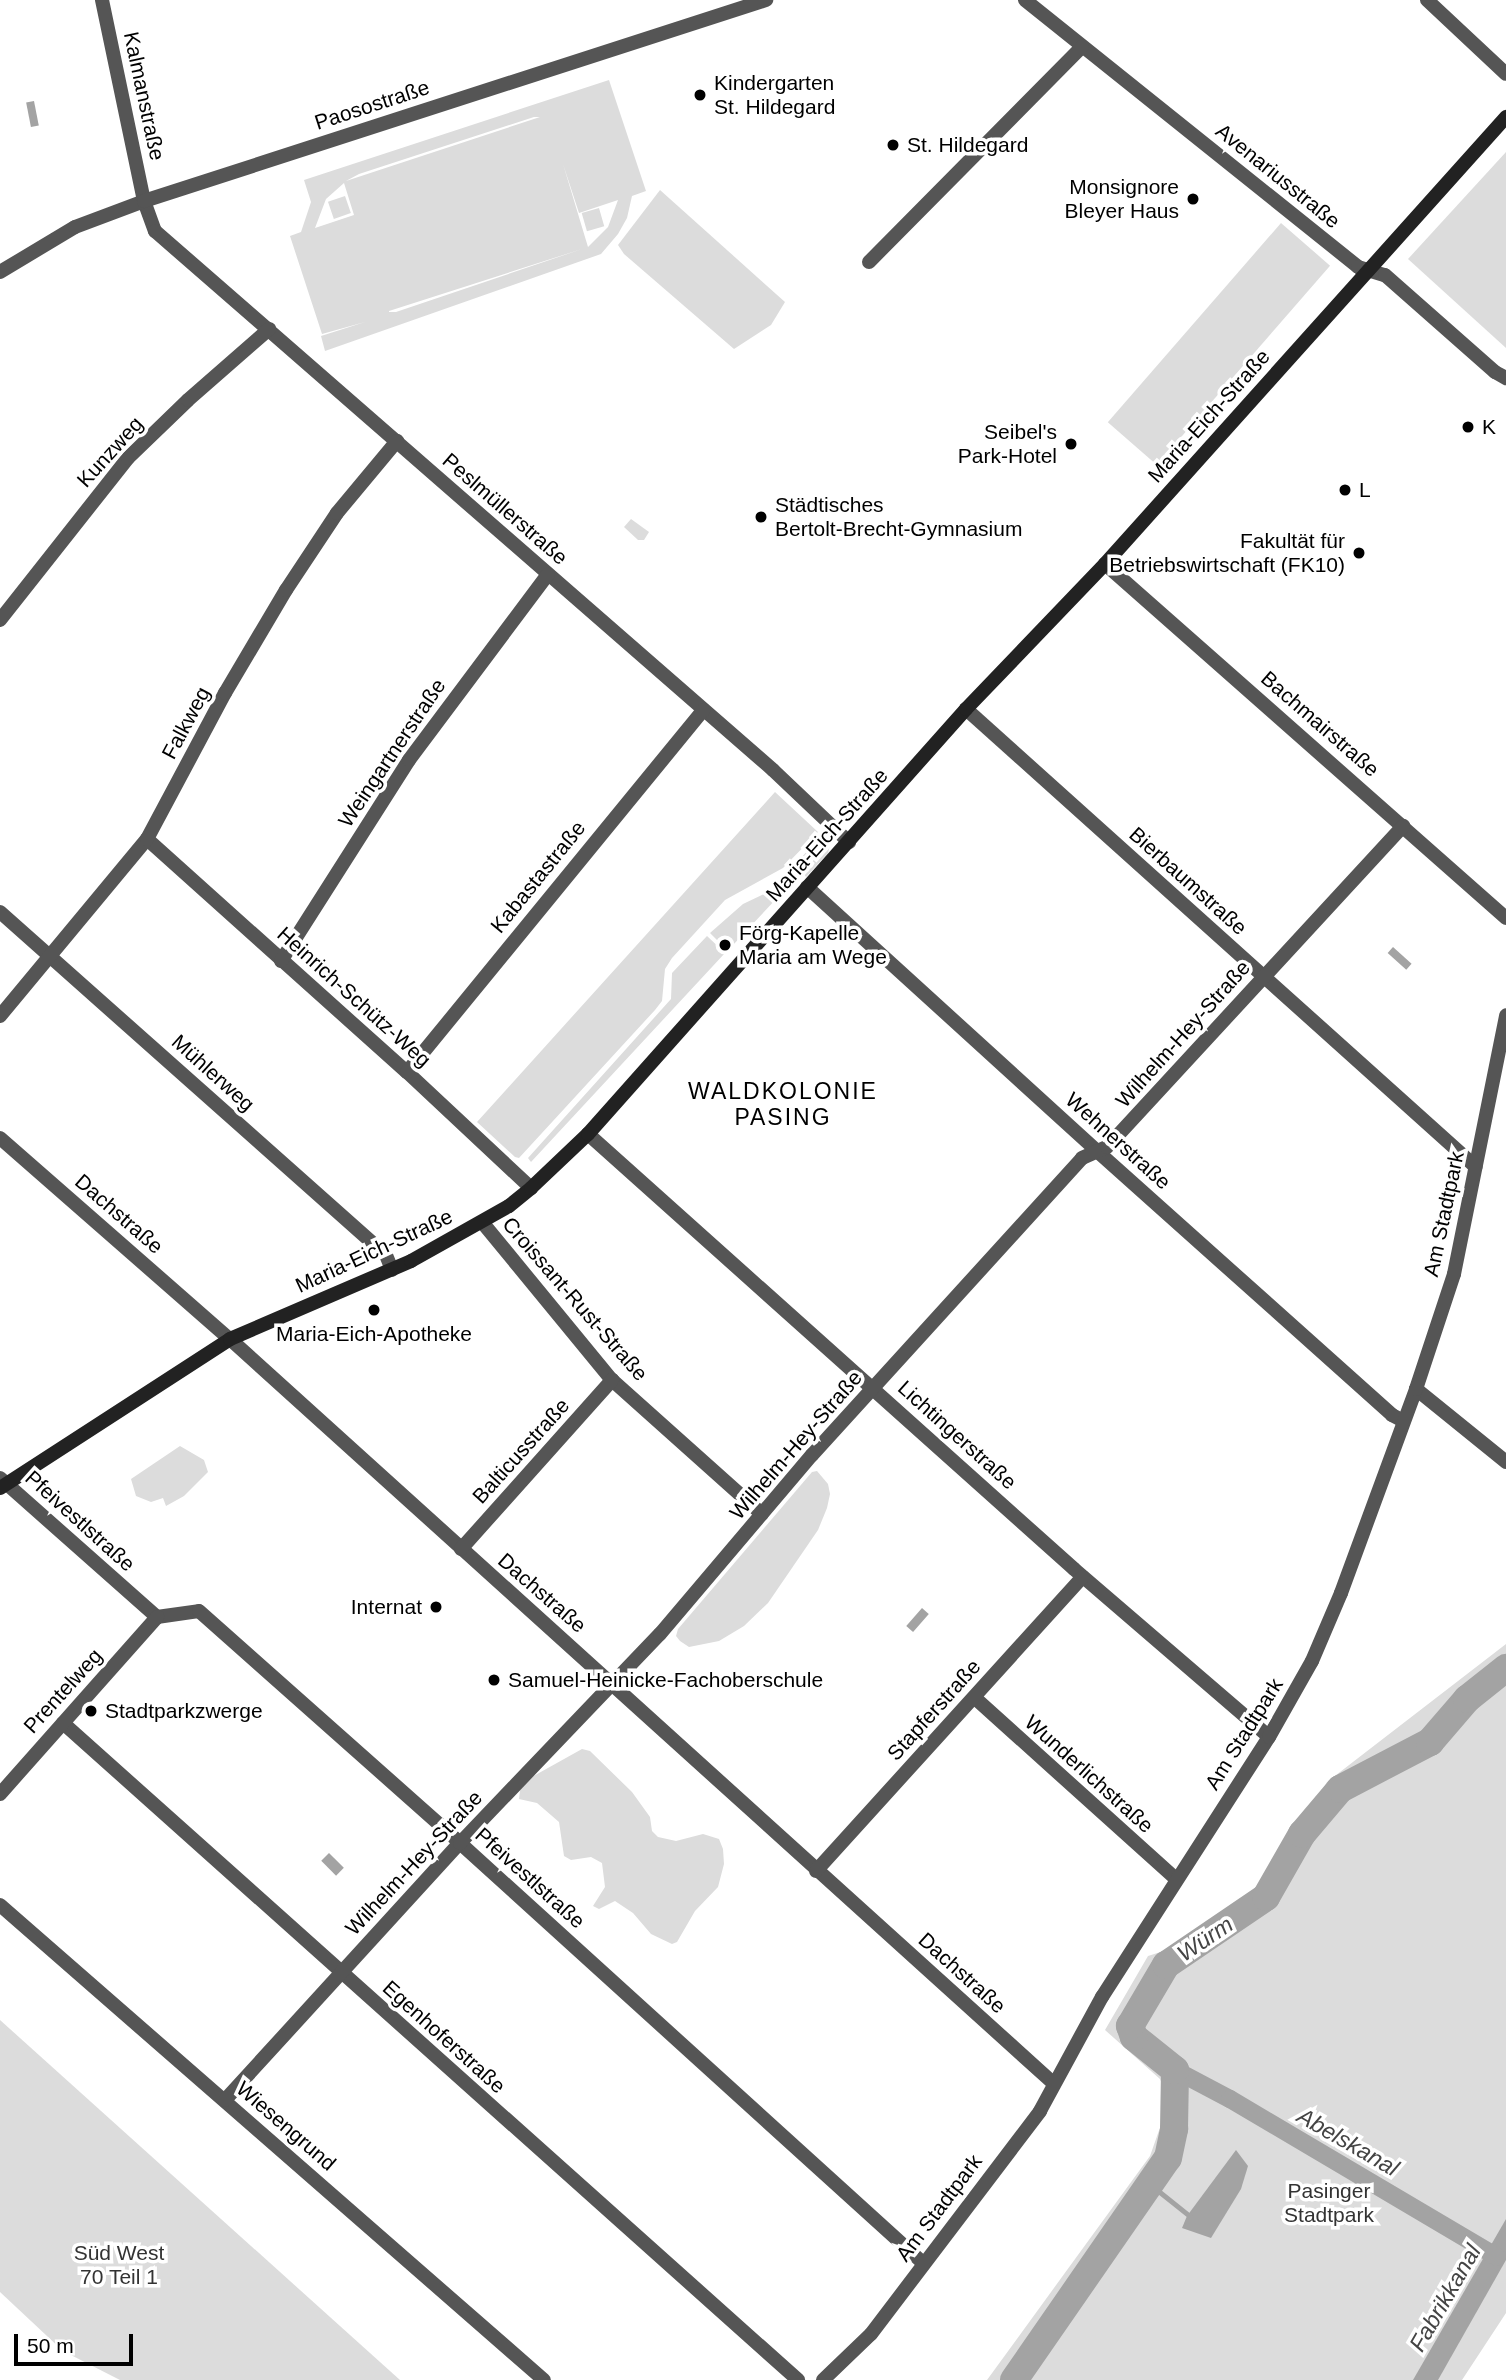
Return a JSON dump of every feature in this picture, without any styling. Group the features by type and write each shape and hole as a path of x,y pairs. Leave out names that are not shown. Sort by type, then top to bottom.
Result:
{"street":[{"name":"Kalmanstraße","path":"102,0 144,201"},
{"name":"Paosostraße","path":"0,272 75,227 144,201 766,0"},
{"name":"Avenariusstraße","path":"1025,0 1368,271 1385,275 1495,372 1506,377"},
{"path":"1427,0 1506,74"},
{"path":"869,262 1082,47"},
{"name":"Maria-Eich-Straße","path":"2,1483 230,1339 392,1270 482,1222 531,1188 588,1134 966,709 1105,564 1506,117"},
{"name":"Peslmüllerstraße","path":"144,201 155,231 703,710 849,842"},
{"name":"Kunzweg","path":"0,620 128,458 188,400 269,329"},
{"name":"Falkweg","path":"0,1016 147,839 225,693 286,590 337,513 397,441"},
{"name":"Bachmairstraße","path":"1105,564 1506,918"},
{"name":"Weingartnerstraße","path":"281,961 409,760 548,574"},
{"name":"Bierbaumstraße","path":"966,709 1476,1167"},
{"name":"Kabastastraße","path":"407,1072 703,710"},
{"name":"Wilhelm-Hey-Straße","path":"225,2100 460,1843 660,1634 873,1388 1082,1157 1107,1147 1403,826"},
{"name":"Heinrich-Schütz-Weg","path":"147,839 407,1072 531,1188"},
{"name":"Wehnerstraße","path":"807,887 1392,1415 1404,1421"},
{"name":"Mühlerweg","path":"0,912 386,1255 392,1270"},
{"name":"Am Stadtpark","path":"823,2380 871,2334 1040,2111 1102,1997 1269,1737 1317,1650 1416,1389 1454,1273 1506,1015"},
{"name":"Lichtingerstraße","path":"588,1134 1083,1577 1269,1737"},
{"name":"Dachstraße","path":"0,1138 230,1339 1053,2083"},
{"name":"Croissant-Rust-Straße","path":"482,1222 612,1380 762,1514"},
{"name":"Balticusstraße","path":"461,1549 612,1380"},
{"path":"1416,1389 1506,1462"},
{"name":"Pfeivestlstraße","path":"2,1483 157,1617 199,1611 460,1843 923,2263"},
{"name":"Stapferstraße","path":"816,1871 1083,1577"},
{"name":"Prentelweg","path":"0,1794 157,1617"},
{"name":"Wunderlichstraße","path":"975,1698 1176,1879"},
{"name":"Egenhoferstraße","path":"63,1723 799,2380"},
{"name":"Wiesengrund","path":"0,1905 544,2380"}],"green space":[{"path":"609,80 646,191 632,196 627,218 601,254 325,351 321,336 365,322 322,334 290,236 301,232 311,202 304,180","holes":["534,117 540,117 346,181 359,174","563,164 579,213 618,200 608,227 588,247","344,183 354,215 315,228 326,199","582,249 396,312 389,311"]},
{"path":"1506,152 1506,348 1408,259"},
{"path":"660,190 785,302 771,325 734,349 624,254 618,245"},
{"path":"345,196 351,213 334,219 328,202"},
{"path":"599,208 604,226 587,231 582,213"},
{"path":"1281,223 1330,266 1157,465 1108,422"},
{"path":"631,519 649,532 644,540 638,540 624,527"},
{"path":"775,792 818,832 783,868 725,900 665,969 662,1001 655,1010 519,1158 515,1157 477,1122"},
{"path":"818,839 822,844 799,869 784,877"},
{"path":"831,841 828,853 806,877 803,872"},
{"path":"794,880 733,945 726,938 720,943 710,933 743,904"},
{"path":"707,936 725,953 531,1162 528,1158 671,999 672,973"},
{"path":"180,1446 204,1460 208,1472 184,1496 166,1506 163,1498 151,1502 136,1496 131,1479"},
{"path":"817,1471 828,1484 830,1494 827,1508 818,1530 768,1603 744,1626 719,1641 689,1647 680,1641 676,1636 678,1629 812,1472"},
{"name":"Pasinger Stadtpark","path":"1506,1644 1506,2313 1462,2380 987,2380 1150,2156 1169,2102 1160,2079 1105,2030 1148,1956 1248,1924 1327,1782"},
{"path":"582,1749 590,1751 632,1792 650,1817 652,1831 658,1837 676,1841 703,1834 719,1839 724,1864 718,1887 695,1911 677,1942 672,1944 651,1934 633,1913 615,1901 599,1909 593,1906 605,1887 602,1863 591,1857 571,1860 564,1856 559,1822 537,1803 519,1799 520,1790 530,1778"},
{"name":"Süd West 70 Teil 1","path":"0,2020 400,2380 120,2380 63,2351 0,2292"}],"shaded area":[{"path":"34,101 39,126 31,127 26,103"},
{"path":"1393,947 1412,964 1406,970 1388,953"},
{"path":"922,1608 929,1614 913,1632 906,1626"},
{"path":"329,1853 344,1868 336,1876 321,1861"},
{"path":"1236,2150 1248,2166 1241,2189 1211,2238 1182,2228 1187,2216"},
{"path":"1506,2219 1506,2260 1438,2380 1413,2380"}],"waterway":[{"name":"Würm","path":"1014,2380 1168,2158 1174,2129 1175,2070 1134,2037 1130,2026 1166,1965 1266,1897 1302,1834 1340,1789 1430,1742 1467,1699 1506,1668"},
{"name":"Abelskanal","path":"1175,2070 1230,2099 1497,2257"},
{"path":"1150,2184 1190,2216"}],"place":[{"name":"Kindergarten St. Hildegard","path":"700,95"},
{"name":"St. Hildegard","path":"893,145"},
{"name":"Monsignore Bleyer Haus","path":"1193,199"},
{"name":"K","path":"1468,427"},
{"name":"Seibel's Park-Hotel","path":"1071,444"},
{"name":"L","path":"1345,490"},
{"name":"Städtisches Bertolt-Brecht-Gymnasium","path":"761,517"},
{"name":"Fakultät für Betriebswirtschaft (FK10)","path":"1359,553"},
{"name":"Förg-Kapelle Maria am Wege","path":"725,945"},
{"name":"Maria-Eich-Apotheke","path":"374,1310"},
{"name":"Internat","path":"436,1607"},
{"name":"Samuel-Heinicke-Fachoberschule","path":"494,1680"},
{"name":"Stadtparkzwerge","path":"91,1711"}],"district":[{"name":"WALDKOLONIE PASING","path":"783,1104"}],"water label":[{"name":"Fabrikkanal","path":"1445,2298"}]}
